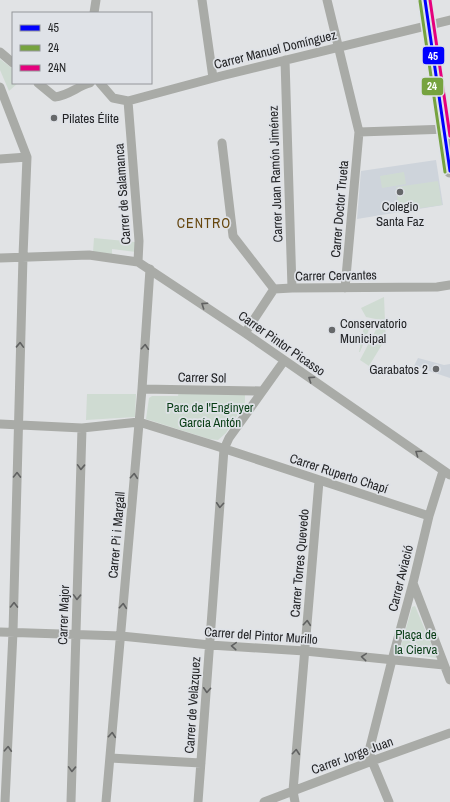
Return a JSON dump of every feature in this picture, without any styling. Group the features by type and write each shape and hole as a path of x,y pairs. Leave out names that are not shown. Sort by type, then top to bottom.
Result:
{"main road":[{"path":"425,0 448,129 450,171"}],"street":[{"path":"94,12 96,0"},
{"path":"202,0 213,78"},
{"name":"Carrer Doctor Trueta","path":"327,0 359,132 345,288"},
{"name":"Carrer Manuel Domínguez","path":"128,101 213,78 450,20"},
{"path":"0,52 12,62"},
{"name":"Carrer Juan Ramón Jiménez","path":"285,60 292,288"},
{"path":"39,84 55,97 62,96 86,84"},
{"path":"100,84 114,98 128,101"},
{"path":"0,87 28,157 23,256 13,632 5,802"},
{"name":"Carrer de Salamanca","path":"128,101 139,241 138,262"},
{"path":"359,132 448,129"},
{"path":"222,142 233,236 274,290 245,333"},
{"path":"0,159 28,157"},
{"name":"Carrer Pintor Picasso","path":"0,258 23,256 89,255 138,262 245,333 447,473"},
{"name":"Carrer Pi i Margall","path":"106,802 142,389 150,269"},
{"name":"Carrer Cervantes","path":"274,290 292,288 437,287 450,285"},
{"path":"224,449 229,438 284,361"},
{"name":"Carrer Sol","path":"142,389 262,391"},
{"path":"0,424 82,428 139,422"},
{"name":"Carrer Ruperto Chapí","path":"139,422 429,516"},
{"name":"Carrer Major","path":"71,802 82,428"},
{"name":"Carrer de Velàzquez","path":"198,802 224,449"},
{"name":"Carrer Aviació","path":"372,761 369,751 429,516 447,473"},
{"name":"Carrer Torres Quevedo","path":"295,802 293,791 320,481"},
{"path":"413,583 450,680"},
{"name":"Carrer del Pintor Murillo","path":"0,632 121,636 210,645 305,651 444,665"},
{"name":"Carrer Jorge Juan","path":"264,802 450,733"},
{"path":"110,758 201,763"},
{"path":"372,761 389,802"}],"shaded area":[{"name":"Colegio Santa Faz","path":"436,160 443,205 357,219 361,171"},
{"name":"Garabatos 2","path":"418,358 444,365 450,364 450,378 414,366"}],"green space":[{"path":"0,59 12,68 12,84 17,84 9,91 0,70"},
{"path":"404,172 406,184 382,188 380,176"},
{"path":"438,181 442,205 399,211 396,187"},
{"path":"94,238 135,242 136,252 112,249 112,254 93,252"},
{"path":"384,297 385,321 366,317 361,308"},
{"path":"365,321 372,322 359,352"},
{"path":"379,324 385,326 386,338 369,366 360,360"},
{"name":"Parc de l'Enginyer García Antón","path":"179,391 245,392 245,403 226,433 218,440 209,439 146,419 149,398 152,396 178,396"},
{"path":"87,394 136,394 135,417 86,420"},
{"name":"Plaça de la Cierva","path":"415,606 437,658 399,653 412,607"}],"transit line":[{"name":"45","path":"425,0 450,171"},
{"name":"24N","path":"430,0 450,136"},
{"name":"24","path":"420,1 445,172"}],"place":[{"name":"Pilates Élite","path":"54,118"},
{"name":"Colegio Santa Faz","path":"400,192"},
{"name":"Conservatorio Municipal","path":"332,330"},
{"name":"Garabatos 2","path":"436,369"}],"district":[{"name":"CENTRO","path":"204,223"}]}
